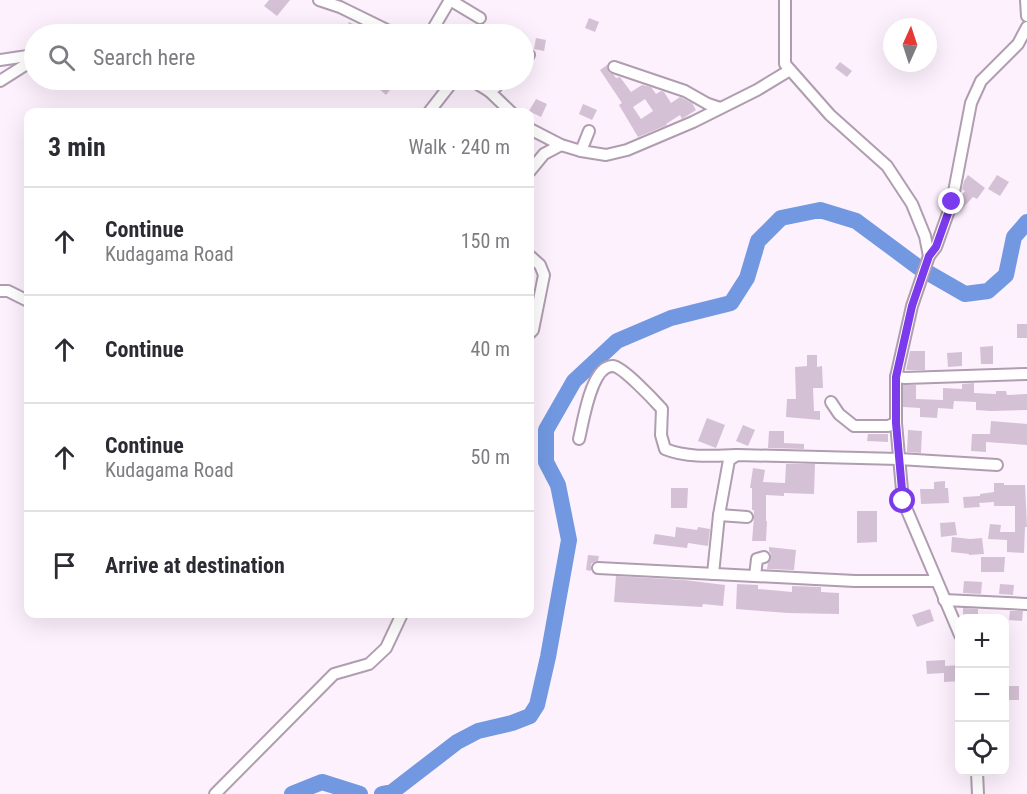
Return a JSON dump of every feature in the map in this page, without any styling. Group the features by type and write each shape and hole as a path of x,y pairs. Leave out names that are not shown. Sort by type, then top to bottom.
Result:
{"street":[{"path":"319,0 340,7 375,24"},
{"path":"436,24 450,0 480,18"},
{"path":"785,0 785,64 830,115 887,166 912,204 925,236 929,256"},
{"path":"1026,0 1027,16"},
{"path":"955,624 903,501 896,423 896,377 912,306 929,256 936,247 952,202 971,103 981,81 1018,44 1027,27"},
{"path":"0,60 24,57"},
{"path":"0,81 24,66"},
{"path":"615,67 685,91 720,108"},
{"path":"534,131 561,145 581,151 606,155 627,150 693,122 758,90 790,70"},
{"path":"432,108 446,90"},
{"path":"489,91 507,108"},
{"path":"581,151 589,131"},
{"path":"534,166 544,154 561,145"},
{"path":"534,260 540,265 544,275 534,325"},
{"path":"0,291 8,291 24,299"},
{"path":"579,439 593,386 599,374 614,366 623,370 662,409 661,435 665,448 678,454 899,459 997,465"},
{"path":"896,377 1027,374"},
{"path":"831,402 839,414 854,426 888,426 896,423"},
{"path":"713,574 719,515 729,460 737,455"},
{"path":"719,515 747,517"},
{"path":"755,576 757,559 764,557"},
{"path":"598,568 855,581 936,581"},
{"path":"944,600 1027,604"},
{"path":"215,794 334,674 369,664 386,648 400,618"},
{"path":"977,776 978,794"}],"building":[{"path":"269,0 290,0 277,16 264,6"},
{"path":"589,18 599,22 595,32 585,28"},
{"path":"536,38 546,40 544,51 534,49"},
{"path":"840,62 852,71 847,77 835,68"},
{"path":"607,65 609,72 616,78 620,77 631,92 642,85 651,87 656,94 664,92 671,103 680,97 692,103 696,110 682,119 680,115 667,125 638,137 619,105 622,103 600,70","holes":["645,99 653,111 641,119 633,107"]},
{"path":"380,90 390,90 386,95"},
{"path":"536,99 547,104 541,117 534,114 534,108 531,108"},
{"path":"583,104 597,110 592,120 579,114"},
{"path":"968,175 985,188 977,199 973,197 960,211 958,209 961,196 965,191 962,189"},
{"path":"997,175 1009,182 1000,196 988,189"},
{"path":"1017,324 1027,324 1027,338 1017,338"},
{"path":"993,346 993,364 981,364 980,347"},
{"path":"910,351 925,351 925,370 906,370"},
{"path":"962,352 962,366 948,367 947,353"},
{"path":"807,355 817,355 817,367 822,366 823,388 813,388 814,411 820,411 820,420 786,417 787,399 796,399 795,367 807,366"},
{"path":"974,383 974,393 996,394 996,391 1006,391 1007,395 1027,394 1027,410 976,410 976,402 954,401 953,409 938,408 937,418 920,417 920,408 903,407 903,385 916,385 916,399 943,400 943,388 962,389 962,384"},
{"path":"707,418 725,425 716,448 698,441"},
{"path":"991,421 1027,424 1027,445 986,442 986,452 971,451 972,434 990,434"},
{"path":"743,425 755,430 748,446 736,441"},
{"path":"908,430 922,431 921,453 907,452"},
{"path":"769,431 784,431 784,443 804,444 804,449 768,448"},
{"path":"868,434 888,434 888,442 867,441"},
{"path":"786,464 815,464 814,494 766,495 766,541 752,541 754,510 752,510 752,488 750,488 753,468 765,470 763,482 785,483"},
{"path":"945,481 949,503 921,504 920,489 934,489 934,482"},
{"path":"994,483 1025,485 1027,527 1025,527 1024,553 1007,552 1007,540 988,539 990,524 1001,525 1000,532 1015,532 1015,506 994,506 994,502 979,503 980,507 964,508 963,497 994,492"},
{"path":"671,488 688,488 687,508 671,508"},
{"path":"857,511 877,511 877,542 857,543"},
{"path":"955,522 957,535 941,537 940,523"},
{"path":"676,527 710,529 708,546 688,543 687,548 653,544 655,534 675,537"},
{"path":"952,537 982,538 984,554 969,555 951,552"},
{"path":"769,547 796,550 794,570 767,569 771,558"},
{"path":"588,555 599,556 598,561 591,564 591,571 586,570"},
{"path":"981,557 1005,557 1004,572 981,572"},
{"path":"616,576 725,585 723,606 614,602"},
{"path":"964,581 982,582 981,594 963,593"},
{"path":"737,584 758,585 758,589 792,592 792,586 821,587 821,592 839,593 839,614 736,609"},
{"path":"1000,584 1014,585 1013,595 999,594"},
{"path":"963,608 978,609 978,614 963,614"},
{"path":"930,609 934,621 917,627 912,615"},
{"path":"1010,611 1023,611 1022,621 1009,620"},
{"path":"945,660 945,666 955,665 955,681 944,682 944,673 927,674 926,661"},
{"path":"1009,686 1019,686 1019,700 1009,700"}],"waterway":[{"path":"382,794 392,792 457,742 478,731 530,716 537,705 569,540 558,485 546,462 546,430 574,381 617,341 671,318 731,303 747,278 758,241 781,218 820,210 856,221 918,267 965,294 988,291 1006,275 1014,237 1027,222"},
{"path":"292,794 322,782 360,794"}],"route":[{"path":"903,501 896,423 896,377 912,306 929,256 936,247 952,202"}]}
